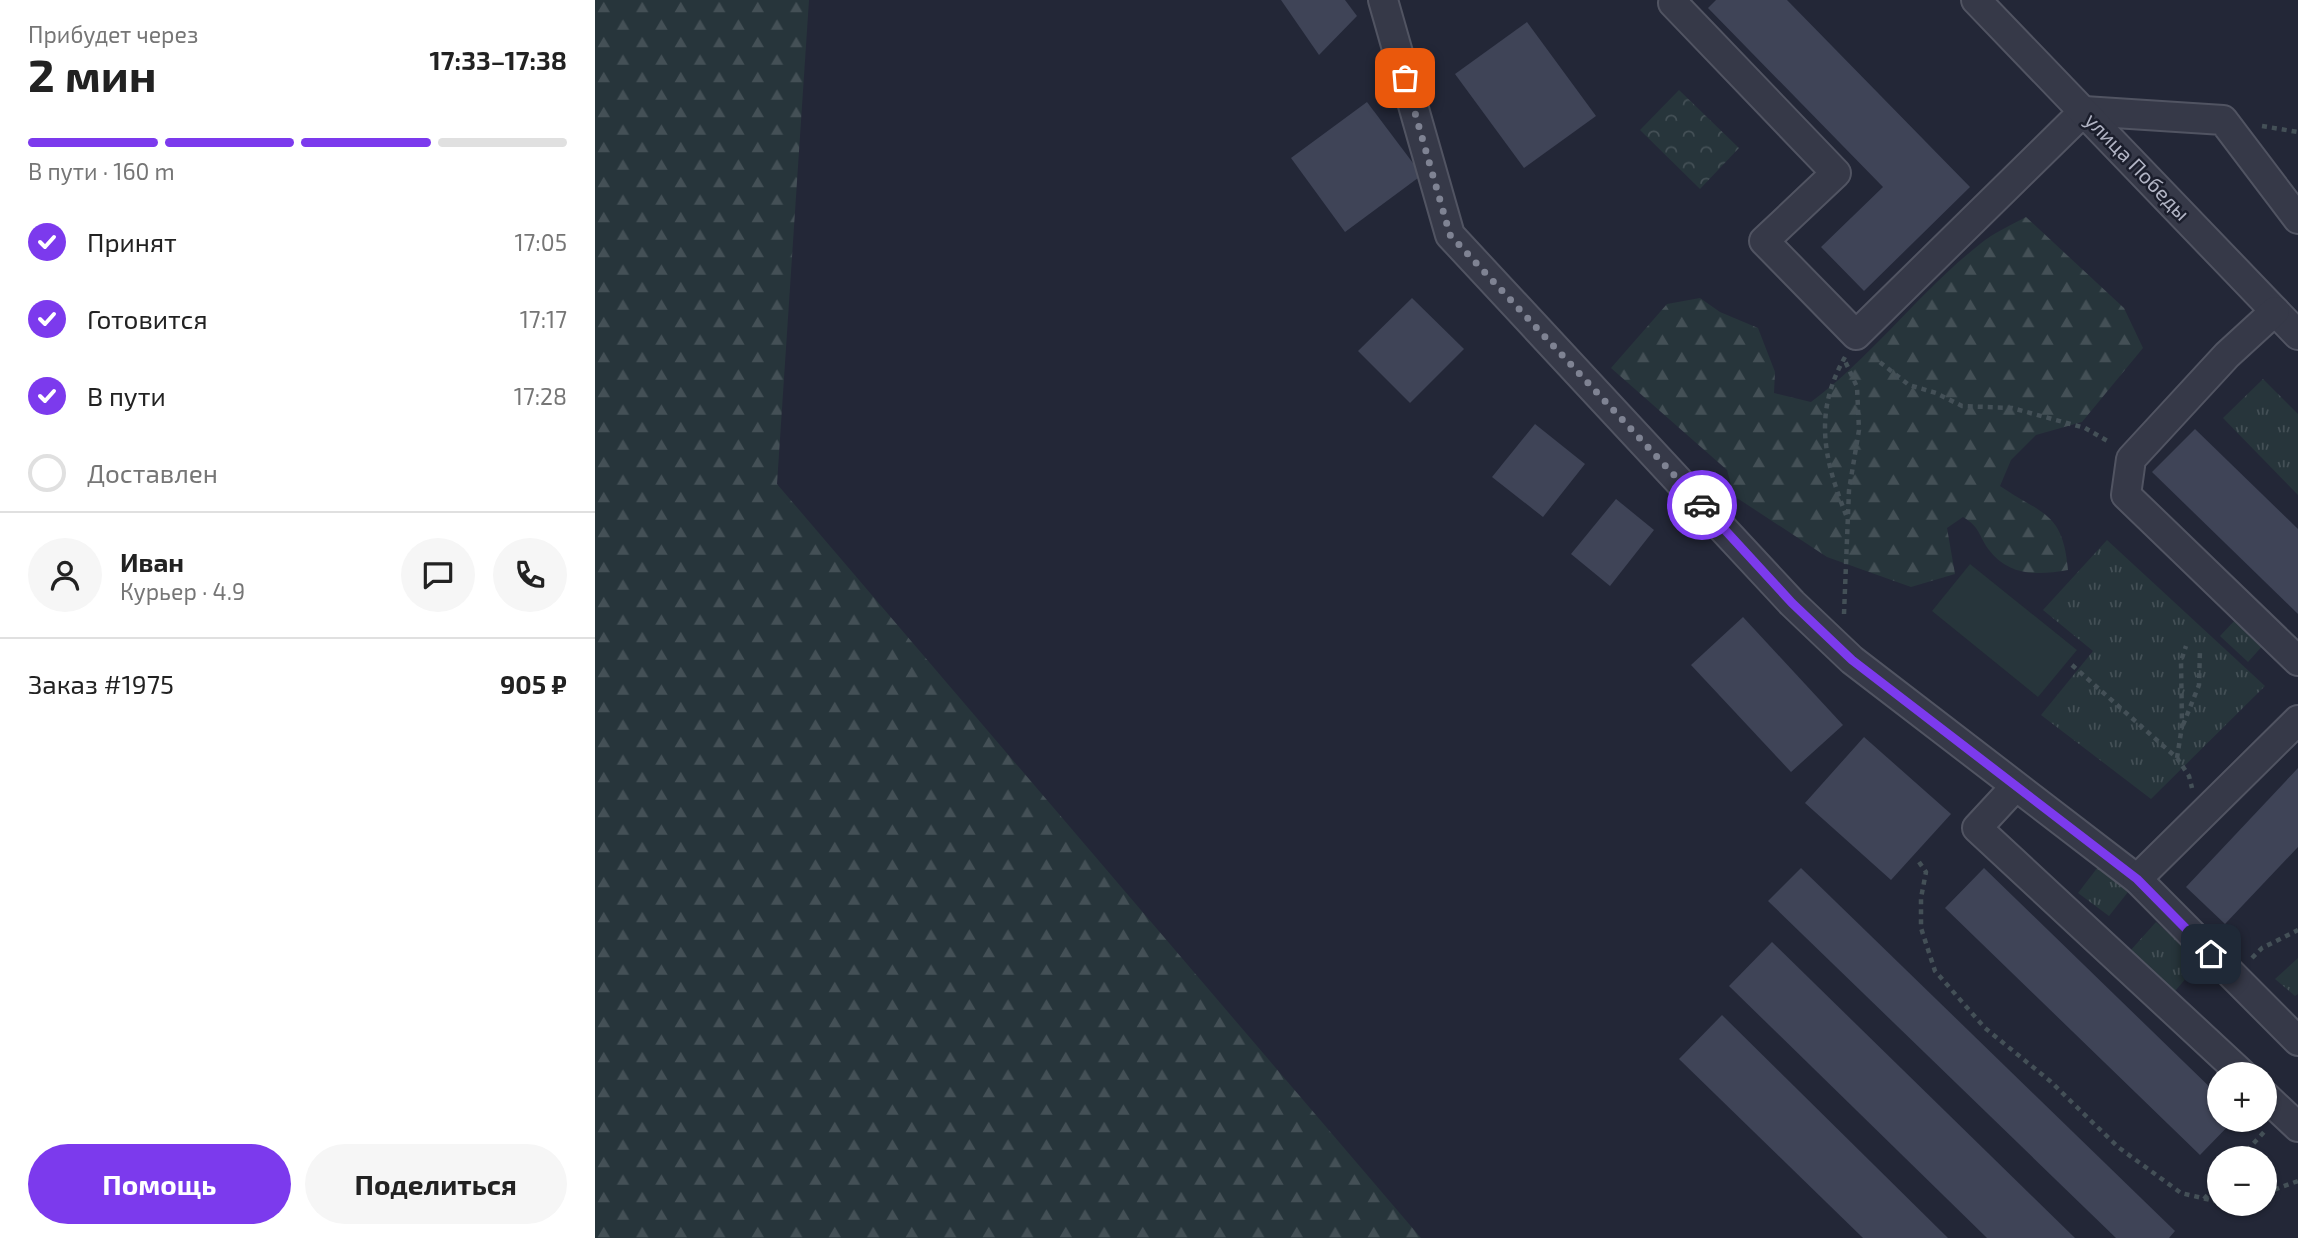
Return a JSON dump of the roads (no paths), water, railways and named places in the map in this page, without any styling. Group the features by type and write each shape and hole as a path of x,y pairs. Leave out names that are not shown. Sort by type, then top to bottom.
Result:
{"street":[{"path":"1383,0 1450,235 1792,603 1852,660 2137,879 2298,1041"},
{"path":"1676,0 1673,3 1836,173 1764,241 1850,347 2084,111 2223,120 2298,219"},
{"name":"улица Победы","path":"1976,0 2298,335"},
{"path":"2275,311 2227,355 2131,459 2126,495 2298,661"},
{"path":"2137,879 2298,720"},
{"path":"2015,787 1977,828 2229,1062"}]}
